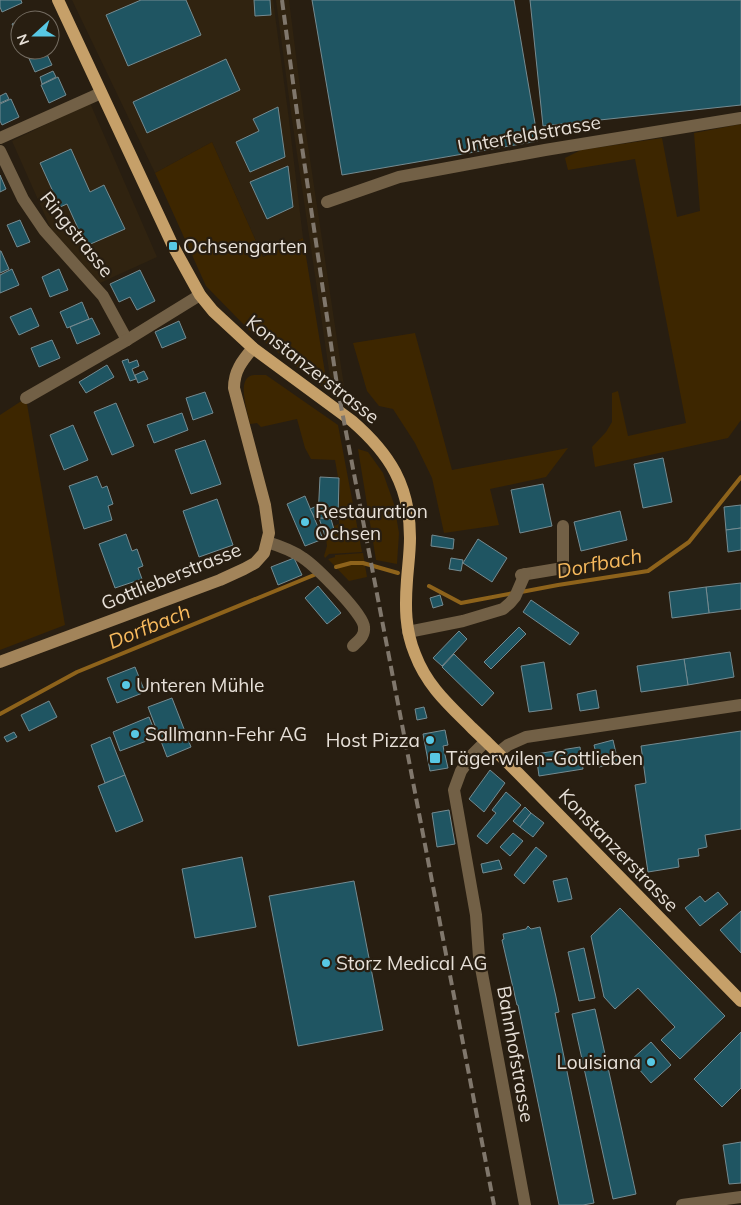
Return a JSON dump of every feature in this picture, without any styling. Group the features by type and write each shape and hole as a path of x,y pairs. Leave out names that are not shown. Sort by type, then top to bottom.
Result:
{"main road":[{"name":"Konstanzerstrasse","path":"58,0 173,246 200,294 213,310 253,348 366,433 391,463 406,498 409,518 410,538 406,588 408,632 418,663 434,689 741,1001"}],"street":[{"path":"0,138 101,93"},
{"name":"Unterfeldstrasse","path":"327,202 399,177 545,150 741,118"},
{"name":"Ringstrasse","path":"0,151 38,222 103,296 126,340"},
{"path":"26,398 126,340 200,294"},
{"name":"Gottlieberstrasse","path":"0,662 220,580 255,563 264,553 269,526 234,388 237,369 253,348"},
{"path":"408,632 463,621 503,609 510,603 520,583 563,568 563,526"},
{"path":"267,542 302,556 359,614 365,625 363,636 353,646"},
{"path":"498,753 508,745 526,737 741,705"},
{"name":"Bahnhofstrasse","path":"486,741 460,771 454,790 476,916 479,958 525,1205"},
{"path":"682,1205 741,1197"}],"shaded area":[{"path":"72,0 273,0 303,238 263,257 212,142 155,173"},
{"path":"276,0 289,0 304,119 344,386 331,384"},
{"path":"90,103 157,257 100,283 51,229 12,141"},
{"path":"741,124 741,420 728,438 595,467 592,447 606,432 612,422 612,393 618,391 628,436 686,423 635,159 568,170 565,158 581,150 662,138 677,217 700,211 694,133"},
{"path":"212,142 263,257 303,238 328,391 249,330 206,286 155,173"},
{"path":"415,333 452,470 568,448 546,477 490,489 499,525 444,533 432,478 415,443 393,409 379,406 367,391 353,343"},
{"path":"266,375 338,425 362,552 329,554 325,558 324,556 327,546 326,538 336,534 334,526 339,524 340,478 338,477 335,460 311,459 305,448 297,419 261,427 257,423 250,424 244,398 244,384 250,376"},
{"path":"26,398 65,625 0,650 0,415"},
{"path":"358,449 368,452 383,473 394,504 399,533 397,564 376,560"},
{"path":"363,553 367,577 349,581 328,559 335,557 335,555"}],"building":[{"path":"0,0 21,0 22,3 2,12"},
{"path":"141,0 186,0 201,35 128,66 106,15"},
{"path":"254,0 270,0 271,15 255,16"},
{"path":"312,0 514,0 538,141 342,175"},
{"path":"530,0 741,0 741,105 543,126"},
{"path":"226,59 240,90 147,133 133,102"},
{"path":"30,60 50,60 52,65 35,72"},
{"path":"53,71 56,77 42,84 40,77"},
{"path":"58,77 66,95 49,103 41,85"},
{"path":"6,93 9,99 0,103 0,96"},
{"path":"11,99 19,117 2,125 0,121 0,104"},
{"path":"278,107 285,157 250,172 236,142 259,131 253,119"},
{"path":"71,149 90,192 104,185 125,229 86,246 67,204 60,207 40,163"},
{"path":"288,166 293,207 267,219 250,182"},
{"path":"0,175 6,189 0,192"},
{"path":"20,220 30,242 17,247 7,225"},
{"path":"0,251 9,269 0,273"},
{"path":"12,269 19,285 0,293 0,275"},
{"path":"59,269 68,290 50,297 42,277"},
{"path":"140,270 155,301 137,310 130,297 119,302 110,284"},
{"path":"82,302 89,319 67,328 60,312"},
{"path":"31,308 39,326 19,335 10,317"},
{"path":"92,318 100,334 77,344 70,327"},
{"path":"179,321 186,338 162,348 155,332"},
{"path":"52,340 60,358 39,367 31,348"},
{"path":"128,359 129,363 137,360 139,366 132,369 136,379 130,381 122,361"},
{"path":"107,365 114,377 86,393 79,382"},
{"path":"144,371 148,379 138,383 135,375"},
{"path":"205,392 213,413 193,420 186,398"},
{"path":"116,403 134,446 112,455 94,412"},
{"path":"182,413 188,430 154,443 147,425"},
{"path":"73,425 88,460 64,470 50,435"},
{"path":"205,440 221,484 191,494 175,450"},
{"path":"663,458 672,502 643,508 634,464"},
{"path":"97,476 102,488 107,486 113,504 108,506 112,520 84,529 69,486"},
{"path":"320,477 339,478 338,519 318,518"},
{"path":"543,484 552,526 520,533 511,490"},
{"name":"Restauration Ochsen","path":"305,496 323,539 305,546 287,504"},
{"path":"217,499 233,545 199,557 183,511"},
{"path":"319,505 318,517 315,518 310,509"},
{"path":"741,505 741,528 726,530 724,507"},
{"path":"620,511 627,540 581,551 574,522"},
{"path":"319,518 331,519 335,533 325,536"},
{"path":"741,528 741,550 728,552 726,530"},
{"path":"126,534 132,551 137,549 143,566 138,568 142,579 115,588 99,544"},
{"path":"432,535 454,539 453,549 431,546"},
{"path":"478,539 507,558 492,582 463,563"},
{"path":"294,558 302,575 278,585 271,567"},
{"path":"451,558 463,560 461,571 449,569"},
{"path":"741,583 741,609 709,613 706,587"},
{"path":"318,586 341,613 327,624 305,598"},
{"path":"706,587 709,613 672,618 669,592"},
{"path":"440,595 443,605 433,608 430,598"},
{"path":"531,600 579,633 570,645 523,612"},
{"path":"519,627 526,634 491,669 484,662"},
{"path":"459,631 467,639 442,666 433,658"},
{"path":"730,652 734,677 688,685 684,659"},
{"path":"454,654 494,693 482,706 442,667"},
{"path":"684,659 688,685 641,692 637,666"},
{"path":"544,662 552,709 529,712 521,666"},
{"name":"Unteren Mühle","path":"135,667 145,692 117,703 107,678"},
{"path":"596,690 599,708 580,711 577,694"},
{"path":"172,698 191,747 167,757 148,707"},
{"path":"49,701 57,717 29,731 21,715"},
{"path":"424,707 427,718 417,720 415,709"},
{"name":"Sallmann-Fehr AG","path":"149,717 157,737 120,751 113,732"},
{"path":"445,730 448,745 443,746 448,768 430,771 423,734"},
{"path":"741,731 741,829 705,835 707,847 698,849 699,856 678,859 679,867 648,872 635,785 646,783 641,746"},
{"path":"14,732 17,737 7,742 4,737"},
{"path":"110,737 125,775 105,783 91,745"},
{"path":"613,740 618,762 599,767 594,745"},
{"path":"580,747 583,769 539,776 536,754"},
{"path":"490,770 505,783 484,812 469,799"},
{"path":"125,775 143,821 116,832 98,786"},
{"path":"506,792 521,805 487,844 477,836 496,813 492,810"},
{"path":"525,807 531,813 520,827 513,821"},
{"path":"449,810 455,844 437,847 432,813"},
{"path":"531,813 544,823 533,837 520,827"},
{"path":"513,833 523,841 510,856 500,847"},
{"path":"536,847 547,856 524,884 514,875"},
{"path":"242,857 256,927 195,938 182,869"},
{"path":"499,860 502,869 483,873 481,864"},
{"path":"567,878 572,899 558,902 553,881"},
{"name":"Storz Medical AG","path":"354,881 383,1030 298,1046 269,896"},
{"path":"718,892 728,904 700,926 685,908 700,896 705,902"},
{"path":"620,908 725,1016 680,1059 661,1040 675,1027 638,988 615,1009 604,997 591,936"},
{"path":"741,911 741,953 720,930"},
{"path":"528,926 531,929 540,927 559,1012 555,1013 594,1203 559,1205 518,1005 502,940 504,939 503,934 526,929"},
{"path":"584,948 595,998 579,1001 568,952"},
{"path":"595,1009 636,1194 613,1199 572,1014"},
{"path":"741,1032 741,1088 722,1107 694,1079"},
{"name":"Louisiana","path":"651,1042 671,1065 651,1083 631,1060"},
{"path":"741,1142 741,1183 729,1184 723,1145"}],"waterway":[{"name":"Dorfbach","path":"521,592 648,571 689,542 741,477"},
{"name":"Dorfbach","path":"336,567 351,563 363,563 398,573"},
{"name":"Dorfbach","path":"0,714 77,672 314,575"},
{"name":"Dorfbach","path":"429,586 461,603 514,593"}],"railway":[{"path":"282,0 337,385 494,1205"}],"place":[{"name":"Ochsengarten","path":"173,246"},
{"name":"Restauration Ochsen","path":"305,522"},
{"name":"Unteren Mühle","path":"126,685"},
{"name":"Sallmann-Fehr AG","path":"135,734"},
{"name":"Host Pizza","path":"430,740"},
{"name":"Tägerwilen-Gottlieben","path":"435,758"},
{"name":"Storz Medical AG","path":"326,963"},
{"name":"Louisiana","path":"651,1062"}]}
